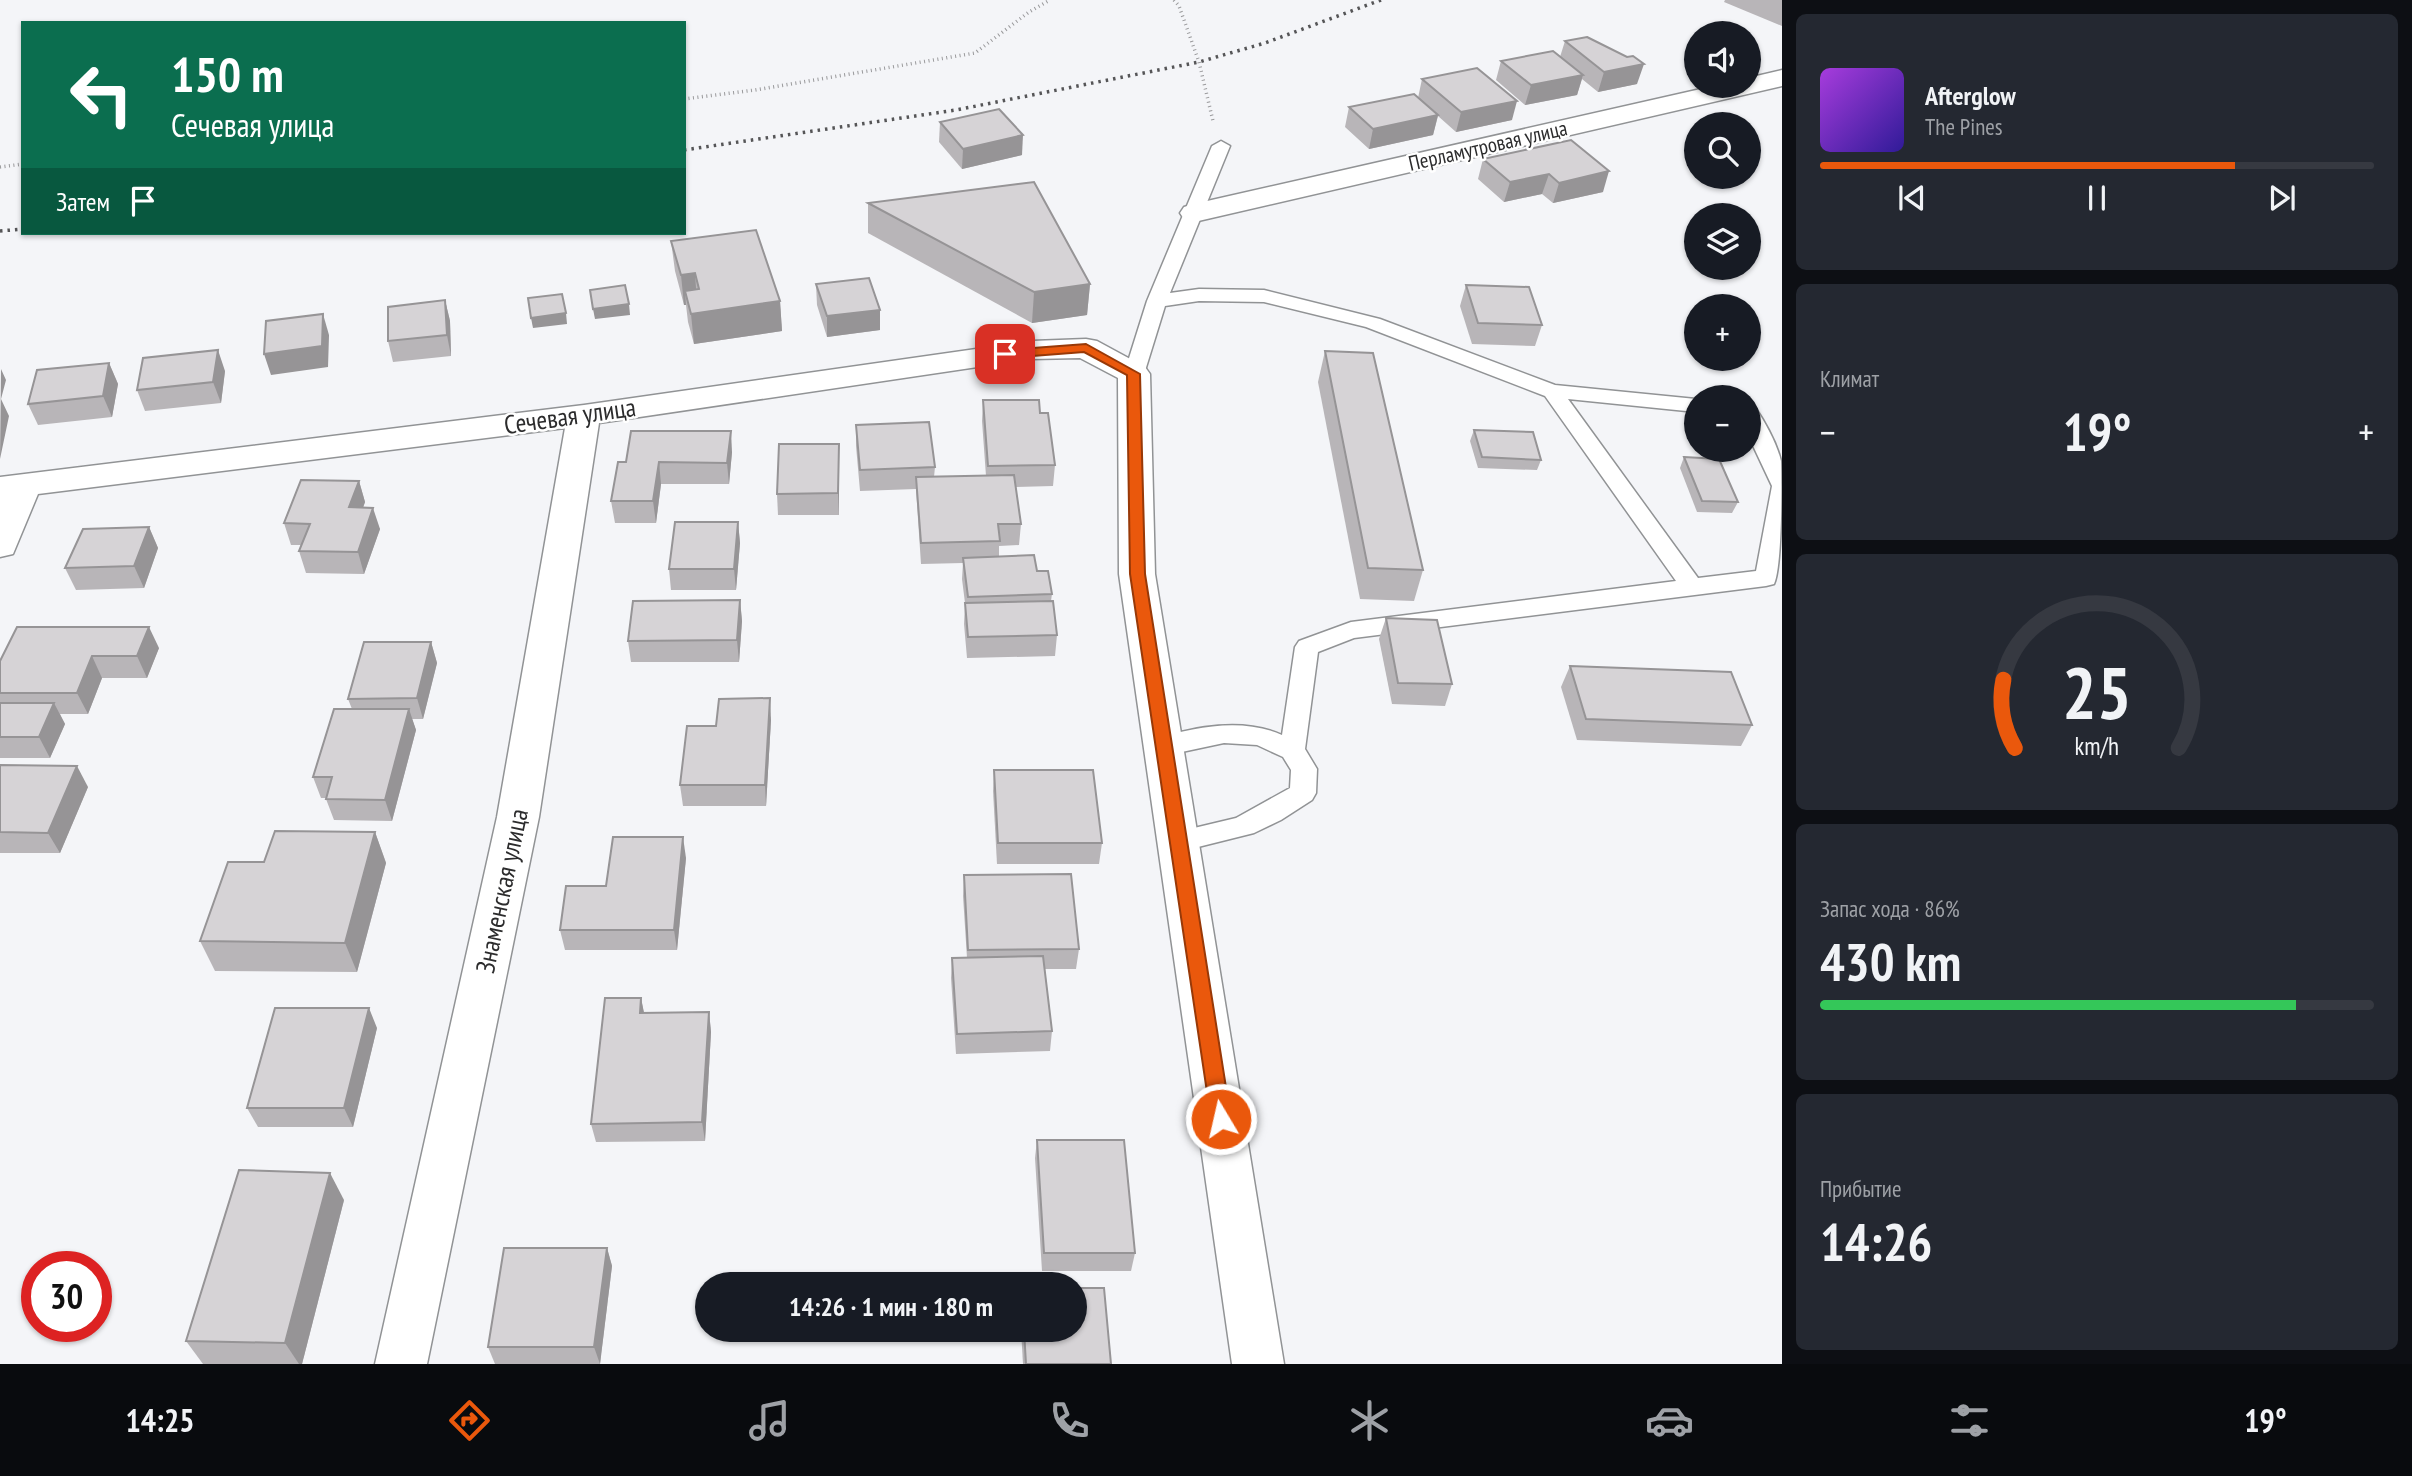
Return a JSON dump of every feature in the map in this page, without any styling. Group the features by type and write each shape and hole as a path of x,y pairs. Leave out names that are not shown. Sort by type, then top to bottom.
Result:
{"street":[{"name":"Перламутровая улица","path":"1194,213 1782,78"},
{"name":"Сечевая улица","path":"13,486 584,415 1032,350 1086,348 1134,374"},
{"path":"1134,374 1137,574 1258,1364"},
{"name":"Знаменская улица","path":"401,1364 518,817 584,415"},
{"path":"0,545 13,486"}],"lane":[{"path":"1134,374 1157,301 1221,146"},
{"path":"1157,301 1199,295 1264,296 1373,323 1552,391 1684,405"},
{"path":"1552,391 1692,587"},
{"path":"1292,750 1307,647 1351,630 1766,578 1782,487 1761,441"},
{"path":"1163,746 1224,734 1260,736 1292,750 1304,769 1303,793 1268,817 1230,832 1178,841"}],"path":[{"path":"686,99 755,90 975,53 1029,12 1050,0"},
{"path":"1174,0 1179,6 1199,62 1206,99"},
{"path":"0,167 21,164"}],"building":[{"path":"1587,37 1627,57 1633,56 1644,64 1604,72 1565,41"},
{"path":"1553,51 1583,75 1531,85 1501,61"},
{"path":"1477,68 1517,101 1461,112 1422,79"},
{"path":"1414,94 1438,115 1373,129 1349,107"},
{"path":"999,109 1023,135 963,149 940,122"},
{"path":"1571,140 1609,171 1559,183 1549,174 1510,182 1483,159"},
{"path":"1034,182 1090,284 1034,292 868,203"},
{"path":"756,230 780,301 691,314 685,291 699,289 695,273 681,275 671,241"},
{"path":"869,278 880,310 827,316 816,284"},
{"path":"625,285 629,304 593,309 590,290"},
{"path":"1466,285 1529,287 1542,325 1478,323"},
{"path":"562,294 566,313 531,318 528,298"},
{"path":"445,300 447,335 388,341 388,307"},
{"path":"323,314 322,346 264,354 266,321"},
{"path":"218,350 213,382 137,390 143,358"},
{"path":"1325,351 1373,353 1423,570 1368,568"},
{"path":"109,363 103,396 28,404 37,370"},
{"path":"983,400 1039,400 1040,413 1048,413 1055,465 988,466"},
{"path":"929,422 935,467 860,470 856,425"},
{"path":"1474,430 1533,432 1541,460 1482,457"},
{"path":"631,431 731,431 727,463 659,462 653,501 611,501 618,462 626,462"},
{"path":"779,444 839,444 838,493 777,494"},
{"path":"1686,462 1720,462 1738,502 1702,501"},
{"path":"1014,475 1021,524 998,524 1000,541 921,543 916,477"},
{"path":"301,480 359,481 349,507 373,508 358,552 299,551 310,524 284,523"},
{"path":"675,522 738,522 734,569 669,569"},
{"path":"149,527 134,566 65,568 83,529"},
{"path":"1034,555 1037,571 1048,571 1052,594 968,597 963,558"},
{"path":"740,600 737,640 628,641 633,601"},
{"path":"1053,601 1057,635 968,637 965,603"},
{"path":"1386,618 1437,620 1452,684 1398,683"},
{"path":"17,627 149,627 137,656 92,656 77,693 0,693 0,661"},
{"path":"364,642 431,642 417,698 348,699"},
{"path":"1570,666 1731,672 1752,725 1586,719"},
{"path":"770,698 765,785 680,785 687,726 716,726 719,699"},
{"path":"0,703 54,703 39,737 0,737"},
{"path":"334,709 409,709 385,800 326,799 332,777 313,777"},
{"path":"0,765 77,766 48,833 0,832"},
{"path":"994,770 1093,770 1102,843 998,843"},
{"path":"275,831 375,832 345,943 200,941 228,862 264,862"},
{"path":"613,837 683,837 674,930 560,930 566,886 606,886"},
{"path":"1071,874 1079,949 968,950 964,875"},
{"path":"1043,956 1052,1031 957,1034 952,958"},
{"path":"605,998 641,998 640,1013 709,1012 702,1122 591,1124"},
{"path":"275,1008 369,1008 344,1108 247,1108"},
{"path":"1037,1140 1124,1140 1135,1253 1044,1253"},
{"path":"239,1170 330,1173 285,1343 186,1341"},
{"path":"504,1248 607,1248 594,1347 488,1347"},
{"path":"1087,1288 1104,1288 1111,1364 1026,1364 1025,1342 1087,1342"}],"railway":[{"path":"686,150 956,110 1199,62 1265,43 1381,0"},
{"path":"0,231 21,229"}],"route":[{"path":"1005,354 1086,348 1134,374 1137,574 1221,1119"}]}
